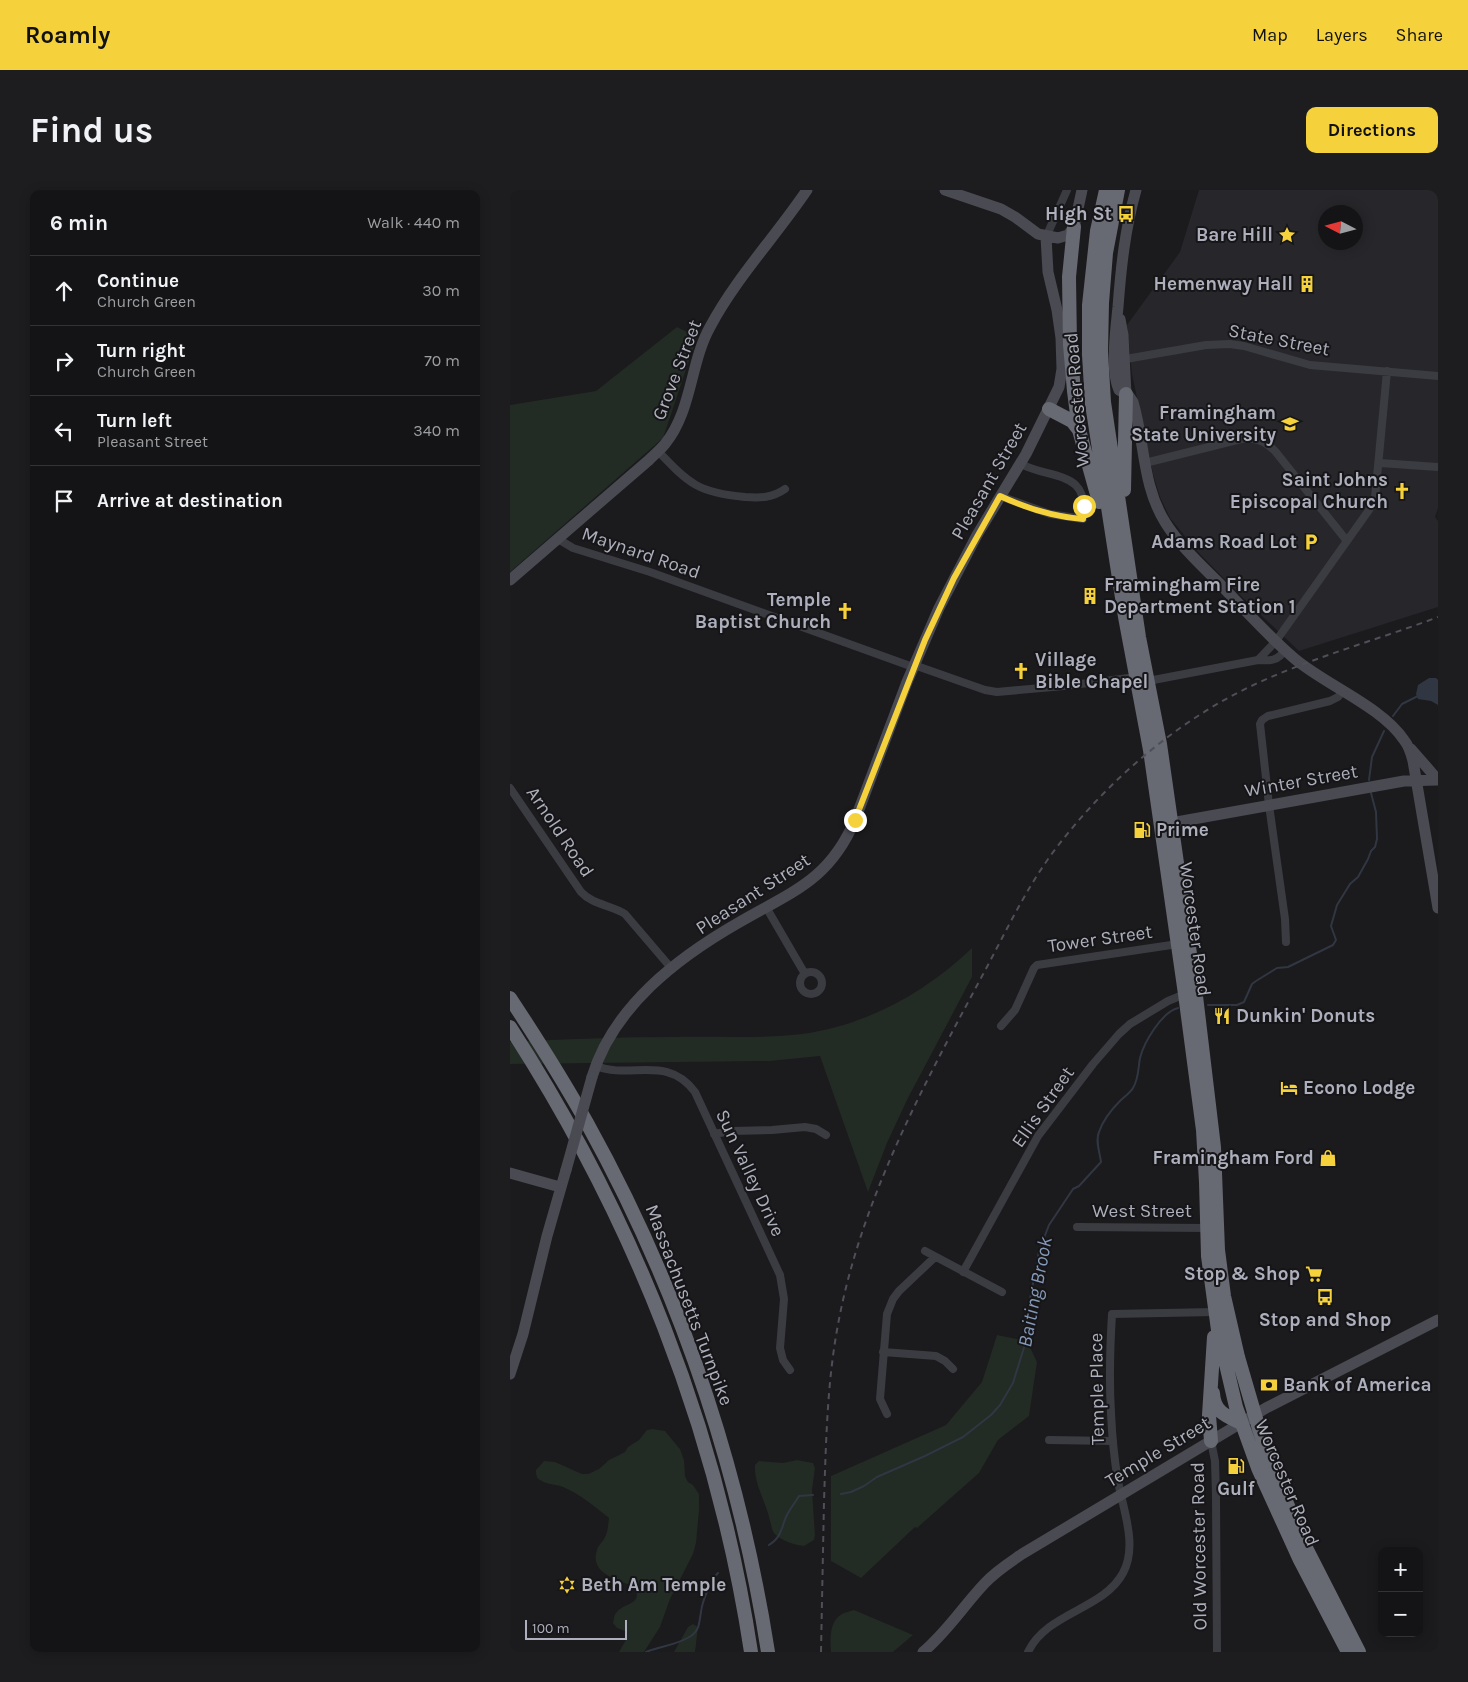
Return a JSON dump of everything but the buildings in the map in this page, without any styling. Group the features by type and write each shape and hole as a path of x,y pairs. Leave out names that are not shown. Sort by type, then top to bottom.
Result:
{"highway":[{"name":"Worcester Road","path":"1106,190 1097,231 1091,280 1089,355 1095,428 1118,570 1142,679 1159,736 1211,1118 1222,1281 1230,1326 1254,1415 1289,1511 1359,1652"},
{"name":"Worcester Road","path":"1118,190 1110,228 1104,278 1101,352 1107,427 1139,637 1150,750 1185,994 1203,1137 1209,1266 1215,1312 1223,1356 1241,1423 1273,1502 1300,1560 1348,1652"},
{"path":"1074,227 1070,264 1070,332 1073,383 1079,430 1118,570"},
{"path":"1124,539 1126,394"},
{"path":"1049,409 1072,421 1079,430"},
{"name":"Massachusetts Turnpike","path":"510,998 599,1144 636,1220 674,1306 703,1386 730,1475 754,1574 768,1652"},
{"name":"Massachusetts Turnpike","path":"510,1027 550,1090 598,1178 631,1246 667,1331 698,1419 721,1500 743,1598 752,1652"},
{"path":"1211,1441 1209,1415 1213,1376 1215,1312"},
{"path":"1213,1376 1214,1398 1217,1408 1224,1415 1241,1423"}],"street":[{"name":"Grove Street","path":"510,580 658,451 670,438 678,422 702,345 716,317 808,190"},
{"path":"948,190 1001,209 1038,234 1058,238 1070,233 1074,227 1082,190"},
{"path":"1046,237 1066,190"},
{"path":"1136,190 1124,246 1118,308 1123,335 1120,360 1126,394 1131,398 1134,406 1144,463 1154,499 1164,522 1187,551 1285,650 1303,665 1388,723 1400,734 1438,780"},
{"name":"Pleasant Street","path":"510,1374 523,1334 560,1187 592,1077 608,1040 627,1012 672,968 718,935 812,880 827,866 840,849 855,820 914,666 948,590 977,535 1021,464 1049,409 1058,387 1062,358 1057,310 1047,263 1046,237"},
{"name":"State Street","path":"1120,360 1206,345 1230,344 1244,346 1310,365 1438,376"},
{"path":"1258,660 1276,641 1375,498 1380,463 1387,371"},
{"path":"1144,463 1242,439 1261,440 1275,451 1346,541"},
{"path":"658,451 683,476 697,486 714,493 760,498 773,496 786,489"},
{"path":"1380,463 1438,467"},
{"path":"1000,496 1050,514 1083,519 1084,506 1074,482 1065,477 1032,469 1021,464"},
{"name":"Maynard Road","path":"558,539 573,548 650,572 978,688 997,692 1142,679 1258,660 1277,659 1285,650"},
{"path":"1286,942 1285,919 1259,731 1260,722 1268,716 1334,700 1343,691"},
{"path":"1408,746 1416,780 1438,908"},
{"name":"Winter Street","path":"1171,823 1404,781 1438,780"},
{"name":"Arnold Road","path":"510,788 581,892 590,900 625,914 672,968"},
{"path":"766,907 805,974"},
{"name":"Tower Street","path":"1001,1026 1015,1010 1037,965 1178,944"},
{"name":"Ellis Street","path":"963,1272 1038,1136 1093,1064 1130,1024 1168,1001 1185,994"},
{"name":"Sun Valley Drive","path":"596,1066 612,1070 663,1071 684,1080 694,1092 780,1275 784,1300 780,1348 783,1360 790,1370"},
{"path":"714,1134 805,1126 816,1129 826,1135"},
{"path":"510,1173 560,1187"},
{"name":"West Street","path":"1077,1227 1207,1228"},
{"path":"925,1251 1002,1292"},
{"path":"887,1414 880,1399 886,1319 893,1299 935,1257"},
{"name":"Temple Place","path":"1028,1652 1045,1630 1108,1590 1119,1579 1126,1566 1129,1550 1125,1511 1118,1480 1113,1441 1110,1376 1112,1314 1215,1312"},
{"name":"Temple Street","path":"923,1652 994,1574 1022,1554 1254,1415 1438,1320"},
{"path":"883,1352 936,1356 945,1361 953,1370"},
{"path":"1049,1440 1113,1441"},
{"name":"Old Worcester Road","path":"1211,1441 1215,1461 1216,1496 1217,1652"}],"shaded area":[{"name":"Framingham State University","path":"1199,190 1438,190 1438,508 1435,517 1438,521 1438,607 1299,651 1198,552 1170,518 1160,497 1153,474 1132,374 1127,325 1180,252"},
{"path":"677,327 697,337 663,438 510,572 510,405 596,391"},
{"path":"1429,678 1436,678 1438,680 1438,705 1431,701 1418,699 1416,694 1418,685"},
{"path":"972,948 972,977 907,1100 887,1143 868,1192 820,1056 770,1061 510,1064 510,1042 612,1038 770,1036 826,1030 872,1015 915,993"},
{"path":"997,1335 1027,1341 1037,1362 1029,1416 998,1440 979,1473 917,1528 915,1527 861,1578 831,1561 831,1476 946,1425 982,1382"},
{"path":"647,1430 665,1431 680,1449 684,1460 685,1476 699,1494 696,1543 693,1554 670,1599 660,1627 644,1652 619,1652 627,1638 627,1632 617,1628 613,1623 614,1617 620,1609 637,1597 634,1586 606,1575 597,1565 597,1550 606,1535 609,1518 575,1493 563,1487 545,1483 539,1479 536,1470 544,1461 555,1462 582,1474 588,1474 625,1452"},
{"path":"797,1460 813,1463 815,1468 812,1490 815,1535 814,1540 804,1546 785,1541 773,1532 755,1472 755,1465 759,1461 783,1463"},
{"path":"854,1610 913,1635 893,1652 831,1652 831,1631 835,1621 842,1614"},
{"path":"693,1624 698,1627 695,1652 674,1652 688,1627"}],"waterway":[{"name":"Baiting Brook","path":"1393,716 1402,704 1418,696"},
{"name":"Baiting Brook","path":"1369,780 1372,757 1384,731"},
{"name":"Baiting Brook","path":"1208,1005 1237,1005 1244,1002 1252,984 1256,981 1277,968 1288,967 1333,945 1336,940 1331,926 1337,905 1350,884 1358,877 1371,851 1375,847 1377,839 1376,812 1371,793"},
{"name":"Baiting Brook","path":"841,1494 864,1486 877,1477 963,1437 991,1415 1000,1405 1013,1383 1026,1341 1029,1305 1039,1251 1049,1225 1073,1189 1079,1186 1101,1162 1097,1139 1103,1123 1113,1108 1133,1088 1142,1051 1154,1028 1166,1015 1178,1008"},
{"name":"Baiting Brook","path":"769,1545 780,1533 787,1514 799,1496 813,1495"},
{"name":"Baiting Brook","path":"646,1652 686,1639 694,1634 699,1626 707,1591 718,1573"}],"railway":[{"path":"821,1652 824,1501 831,1372 837,1330 847,1283 876,1193 915,1105 1035,878 1072,828 1123,774 1161,742 1201,714 1257,683 1317,659 1438,617"}],"place":[{"name":"High St","path":"1126,214"},
{"name":"Bare Hill","path":"1287,235"},
{"name":"Hemenway Hall","path":"1307,284"},
{"name":"Framingham State University","path":"1290,424"},
{"name":"Saint Johns Episcopal Church","path":"1402,491"},
{"name":"Adams Road Lot","path":"1311,542"},
{"name":"Framingham Fire Department Station 1","path":"1090,596"},
{"name":"Temple Baptist Church","path":"845,611"},
{"name":"Village Bible Chapel","path":"1021,671"},
{"name":"Prime","path":"1142,830"},
{"name":"Dunkin' Donuts","path":"1222,1016"},
{"name":"Econo Lodge","path":"1289,1088"},
{"name":"Framingham Ford","path":"1328,1158"},
{"name":"Stop & Shop","path":"1314,1274"},
{"name":"Stop and Shop","path":"1325,1297"},
{"name":"Bank of America","path":"1269,1385"},
{"name":"Gulf","path":"1236,1466"},
{"name":"Beth Am Temple","path":"567,1585"}],"route":[{"path":"855,820 907,682 939,608 977,535 1000,496 1042,512 1069,518 1083,519 1084,506"}]}
